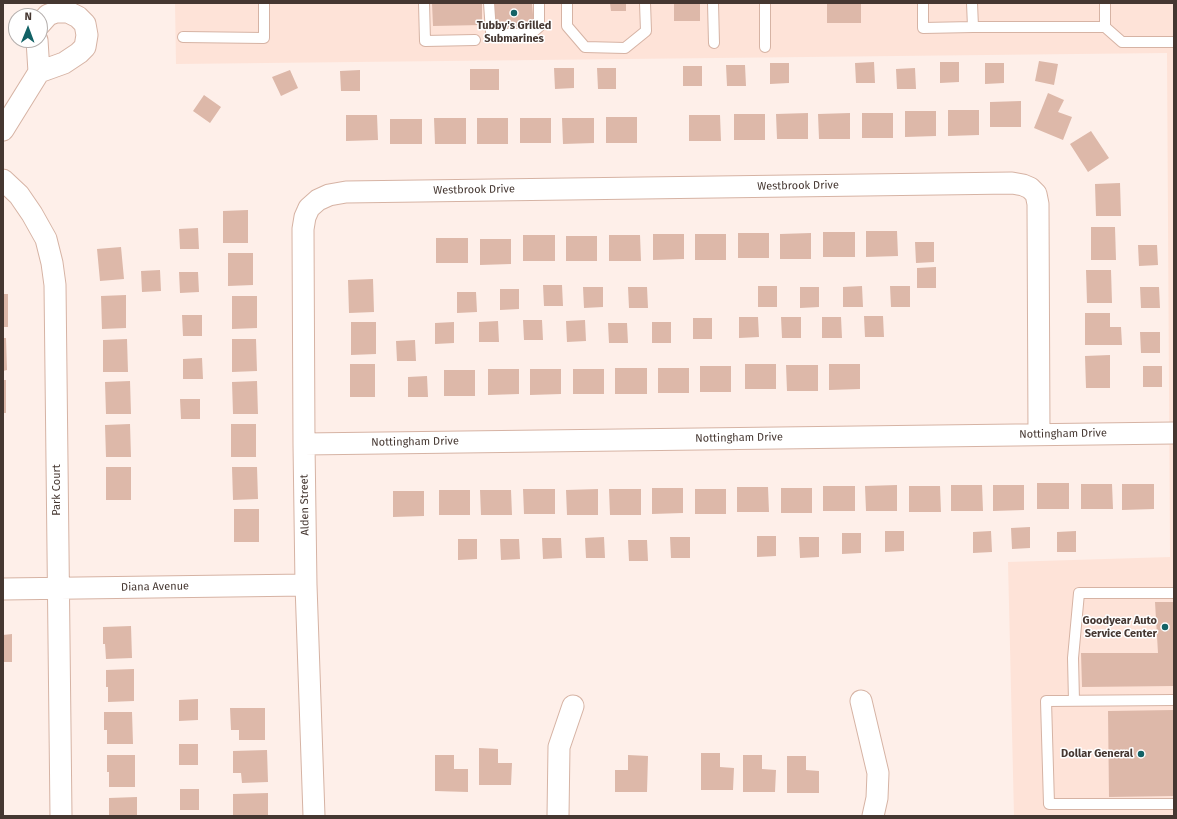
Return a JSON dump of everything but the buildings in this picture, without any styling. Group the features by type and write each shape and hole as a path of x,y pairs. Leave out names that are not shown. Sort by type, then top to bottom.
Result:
{"street":[{"path":"39,72 64,63 79,53 85,47 87,36 85,24 78,17 68,12 56,12 48,15"},
{"path":"3,130 39,72 38,48"},
{"name":"Park Court","path":"3,180 19,195 46,239 52,263 55,285 61,816"},
{"name":"Westbrook Drive","path":"318,200 329,195 346,192 1023,184 1036,194 1038,204 1039,434"},
{"name":"Alden Street","path":"314,816 306,585 303,229 305,217 309,208 318,200"},
{"name":"Nottingham Drive","path":"304,444 1174,432"},
{"name":"Diana Avenue","path":"3,589 306,585"},
{"path":"861,700 878,773 877,798 873,816"},
{"path":"558,816 560,747 573,706"}],"lane":[{"path":"183,37 264,38 264,3"},
{"path":"424,3 425,41 475,40"},
{"path":"489,3 491,32 500,34 532,33 538,27 538,3"},
{"path":"567,3 567,26 585,47 625,48 646,31 645,3"},
{"path":"713,3 714,43"},
{"path":"765,3 765,47"},
{"path":"923,3 923,28 1104,27 1122,42 1174,42"},
{"path":"972,3 973,27"},
{"path":"1104,27 1105,3"},
{"path":"1074,700 1073,658 1079,592 1174,594"},
{"path":"1174,700 1046,701 1049,804 1174,804"}],"shaded area":[{"path":"175,3 1174,3 1174,816 1014,816 1008,562 1170,557 1167,53 176,64"}],"place":[{"name":"Tubby's Grilled Submarines","path":"514,13"},
{"name":"Goodyear Auto Service Center","path":"1165,627"},
{"name":"Dollar General","path":"1141,754"}]}
